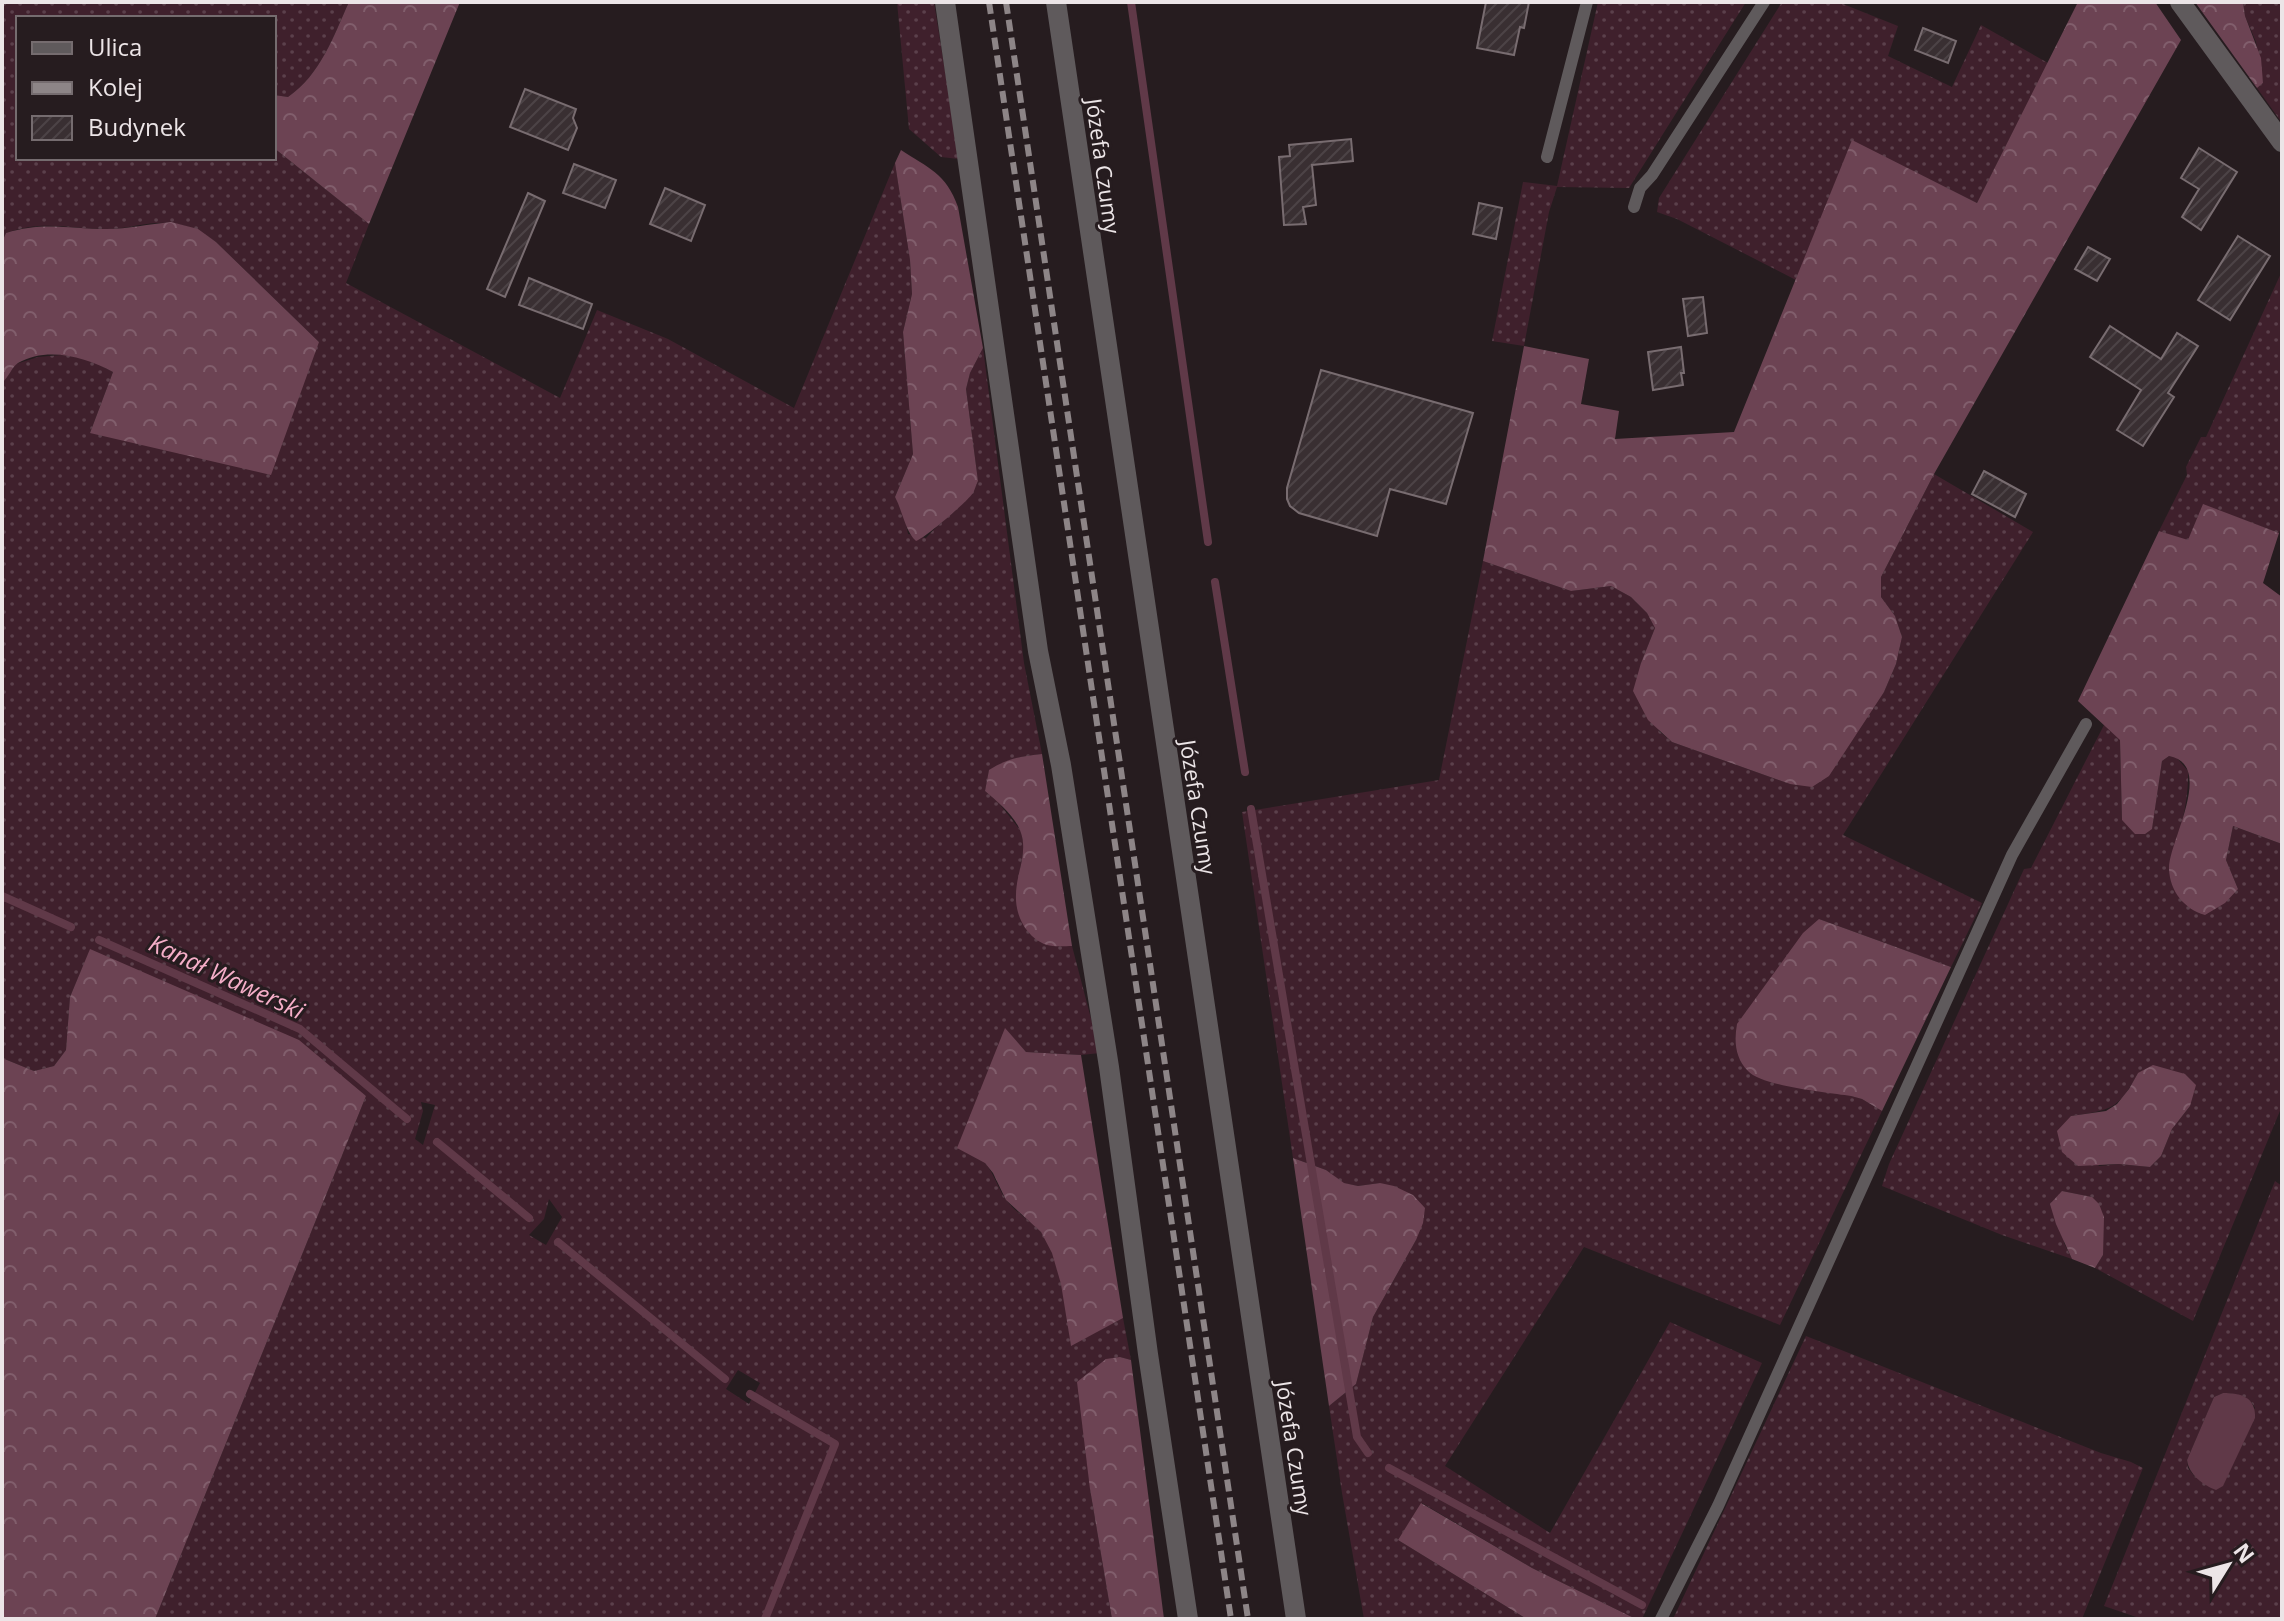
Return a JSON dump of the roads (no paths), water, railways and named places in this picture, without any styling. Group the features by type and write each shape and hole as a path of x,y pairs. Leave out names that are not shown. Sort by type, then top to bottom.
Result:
{"street":[{"path":"945,2 1038,651 1061,765 1109,1067 1188,1619"},
{"name":"Józefa Czumy","path":"1056,2 1296,1619"},
{"path":"2180,2 2282,142"}],"lane":[{"path":"1547,157 1587,2"},
{"path":"1634,207 1640,188 1652,175 1764,2"},
{"path":"1661,1619 1718,1506 2012,855 2086,724"}],"waterway":[{"path":"1131,2 1208,542"},
{"path":"1215,582 1245,772"},
{"path":"1251,809 1357,1437 1368,1453"},
{"name":"Kanał Wawerski","path":"2,896 71,927"},
{"name":"Kanał Wawerski","path":"99,940 300,1029 407,1119"},
{"name":"Kanał Wawerski","path":"437,1142 529,1218"},
{"name":"Kanał Wawerski","path":"558,1242 725,1379"},
{"name":"Kanał Wawerski","path":"750,1394 835,1444 765,1619"},
{"path":"1389,1468 1642,1605"}],"railway":[{"path":"989,2 1231,1619"},
{"path":"1006,2 1248,1619"}]}
